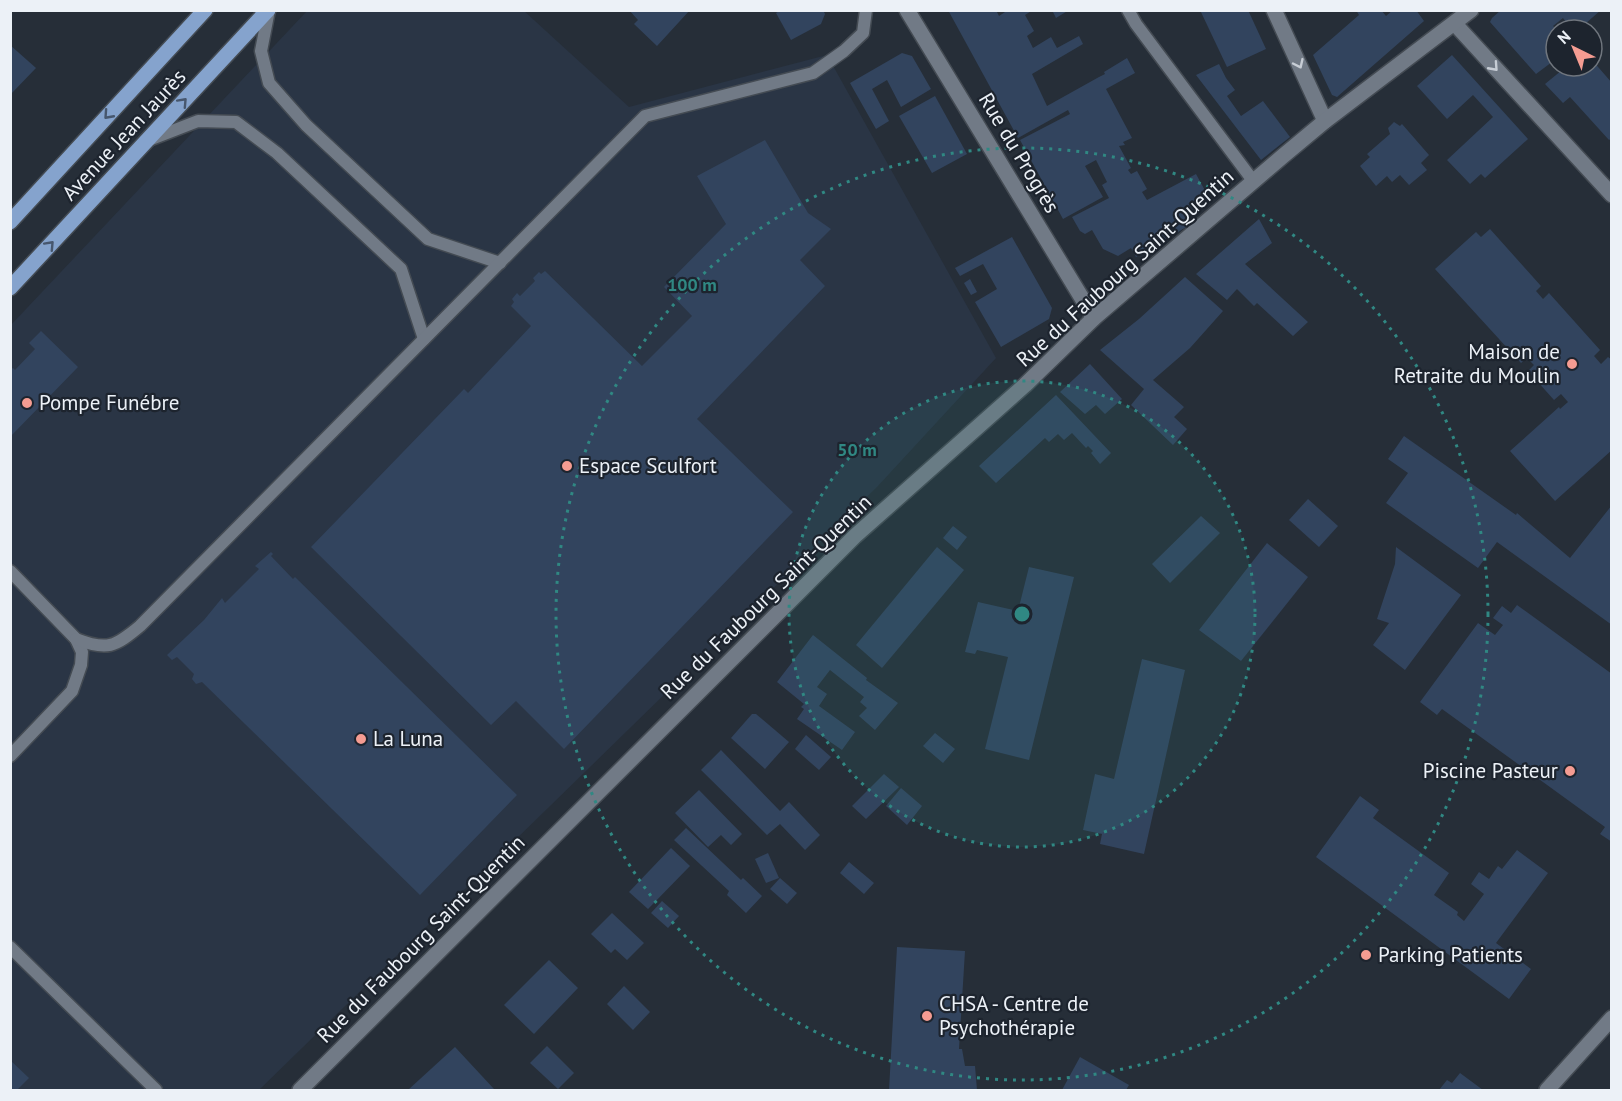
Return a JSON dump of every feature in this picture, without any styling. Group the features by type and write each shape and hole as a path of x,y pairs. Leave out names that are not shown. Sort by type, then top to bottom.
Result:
{"main road":[{"name":"Avenue Jean Jaurès","path":"10,222 205,10"},
{"name":"Avenue Jean Jaurès","path":"10,288 268,10"}],"street":[{"name":"Rue du Progrès","path":"907,10 1095,318"},
{"path":"1274,10 1325,121"},
{"name":"Rue du Faubourg Saint-Quentin","path":"300,1090 855,536 1024,385 1095,318 1283,156 1325,121 1471,10"},
{"path":"1455,24 1611,195"},
{"path":"1547,1090 1611,1018"}],"lane":[{"path":"268,10 261,51 269,83 306,125 428,239 500,262"},
{"path":"76,639 97,647 121,642 140,626 645,116 813,73 844,51 863,33 866,10"},
{"path":"1128,10 1136,24 1254,182"},
{"path":"148,141 198,122 236,122 277,153 401,269 424,339"},
{"path":"10,571 76,639 82,652 81,665 72,690 10,756"},
{"path":"10,948 156,1090"}],"shaded area":[{"path":"523,10 629,107 827,55 996,358 877,487 259,1090 11,1090 10,326 307,11"}],"building":[{"path":"629,10 690,10 657,46 634,24 638,20"},
{"path":"781,10 823,10 825,14 821,24 791,40 776,13"},
{"path":"948,10 996,10 999,16 1008,10 1033,10 1025,15 1034,31 1027,36 1033,48 1051,37 1057,48 1079,36 1083,44 1032,74 1047,106 1105,74 1104,72 1127,58 1135,73 1106,89 1132,138 1123,142 1125,145 1119,146 1131,168 1128,170 1131,174 1137,171 1147,189 1142,192 1147,200 1196,174 1208,196 1187,216 1188,226 1136,257 1131,248 1118,256 1103,249 1092,230 1085,234 1080,231 1072,217 1109,198 1102,185 1107,182 1096,160 1085,166 1103,197 1063,219 1020,140 1070,114 1068,110 1018,138"},
{"path":"1052,10 1069,10 1056,18"},
{"path":"1200,10 1248,10 1266,49 1227,67"},
{"path":"1356,10 1381,10 1386,16 1393,10 1416,10 1424,21 1337,97 1332,95 1313,55 1359,15"},
{"path":"1501,10 1601,10 1592,18 1544,18 1544,68 1536,74 1490,22"},
{"path":"10,45 36,68 10,95"},
{"path":"902,53 912,56 931,89 901,107 887,80 872,89 889,121 876,129 850,83"},
{"path":"1452,55 1528,139 1485,178 1481,174 1470,184 1447,160 1493,117 1473,95 1447,119 1417,86"},
{"path":"1219,64 1235,90 1227,96 1241,116 1263,101 1290,137 1261,160 1196,75"},
{"path":"1604,74 1612,83 1612,138 1609,140 1570,97 1563,103 1545,84 1552,78 1604,78"},
{"path":"935,96 967,154 932,173 899,116"},
{"path":"1394,122 1400,126 1402,124 1429,155 1421,163 1427,170 1409,185 1400,175 1392,182 1387,176 1376,186 1360,166 1370,157 1367,154 1390,134 1388,128"},
{"name":"Espace Sculfort","path":"765,140 808,213 831,229 800,260 825,286 697,419 793,512 564,749 516,701 491,725 311,547 464,389 468,393 531,326 511,306 514,302 512,299 517,293 520,296 535,281 533,278 539,272 541,274 545,271 642,366 692,316 664,287 726,224 697,176"},
{"path":"1259,219 1272,243 1245,264 1308,322 1293,336 1257,303 1254,306 1237,289 1227,300 1196,274"},
{"name":"Maison de Retraite du Moulin","path":"1490,229 1541,286 1536,291 1543,299 1549,293 1600,350 1594,356 1601,364 1608,357 1612,360 1612,450 1555,501 1510,451 1559,407 1560,409 1568,402 1561,394 1554,400 1528,371 1534,365 1527,358 1521,363 1435,269 1476,232 1481,237"},
{"path":"1012,237 1052,308 1049,319 1001,347 975,302 997,289 983,264 960,276 955,268"},
{"path":"1185,277 1223,311 1190,348 1153,380 1184,407 1174,417 1187,429 1173,445 1131,405 1144,389 1100,350 1139,319"},
{"path":"970,279 977,292 971,295 964,283"},
{"name":"Pompe Funébre","path":"41,331 78,367 10,437 10,370 13,368 15,370 35,349 29,343"},
{"path":"1090,364 1122,399 1105,414 1096,405 1085,414 1060,392"},
{"path":"1056,395 1111,453 1100,464 1091,453 1093,451 1088,446 1086,448 1072,433 1064,440 1058,434 1049,442 1045,438 996,483 979,466"},
{"path":"1404,436 1516,515 1517,513 1570,558 1612,505 1612,625 1497,542 1478,568 1386,503 1408,473 1388,459"},
{"path":"1308,499 1338,526 1319,547 1289,520"},
{"path":"1201,516 1220,533 1170,583 1152,564"},
{"path":"953,526 967,537 957,550 943,538"},
{"path":"1267,543 1308,577 1241,661 1199,630"},
{"path":"937,547 964,570 882,668 856,645"},
{"path":"1396,547 1461,595 1405,670 1373,645 1389,623 1377,619 1395,564"},
{"name":"La Luna","path":"271,552 273,554 271,556 293,579 295,577 517,795 420,895 202,682 196,684 192,679 194,674 177,657 172,660 167,655 204,620 222,598 225,603 259,569 255,566"},
{"path":"1029,567 1074,577 1029,760 985,749 1008,657 977,650 975,654 965,652 978,602 1018,611"},
{"name":"Piscine Pasteur","path":"1517,605 1612,674 1612,842 1600,834 1605,827 1442,709 1437,715 1420,702 1478,623 1495,635 1503,625 1493,618 1502,606 1511,613"},
{"path":"813,635 867,678 866,680 898,703 875,730 859,716 867,708 860,702 864,697 830,670 817,687 827,694 819,706 855,732 842,750 797,719 804,709 801,707 804,704 777,682"},
{"path":"1142,659 1185,670 1144,854 1100,844 1102,834 1083,830 1095,774 1114,779"},
{"path":"752,714 756,714 789,742 765,769 731,738"},
{"path":"935,733 955,749 943,763 923,746"},
{"path":"806,735 831,757 819,770 795,749"},
{"path":"721,750 780,811 789,802 820,835 805,850 780,824 767,835 701,770"},
{"path":"884,774 899,787 866,819 852,806"},
{"path":"901,788 922,806 907,825 886,806"},
{"path":"699,790 742,834 731,845 721,835 708,847 675,813"},
{"path":"1360,796 1379,810 1373,818 1449,873 1434,895 1458,912 1457,915 1464,921 1484,894 1471,884 1479,872 1489,879 1498,866 1502,869 1517,850 1548,873 1496,943 1531,969 1509,999 1316,857"},
{"path":"686,828 741,880 743,878 762,896 746,913 727,895 729,891 674,840"},
{"path":"671,848 690,866 648,909 629,892"},
{"path":"768,853 779,878 766,883 755,859"},
{"path":"849,862 874,883 864,894 840,873"},
{"path":"780,878 797,893 787,904 770,889"},
{"path":"662,901 679,916 668,928 651,913"},
{"path":"612,913 644,943 627,960 615,949 611,953 591,934"},
{"name":"CHSA - Centre de Psychothérapie","path":"897,947 965,951 959,1049 962,1049 965,1066 975,1066 977,1090 889,1090"},
{"path":"549,960 578,988 534,1034 504,1005"},
{"path":"624,986 650,1012 633,1030 607,1004"},
{"path":"547,1046 574,1073 558,1089 530,1063"},
{"path":"455,1047 494,1089 408,1090"},
{"path":"1080,1057 1129,1085 1126,1090 1062,1090"},
{"path":"10,1060 29,1078 17,1090 10,1090"},
{"path":"1460,1073 1483,1090 1439,1090 1447,1080 1452,1083"}],"place":[{"name":"Maison de Retraite du Moulin","path":"1572,364"},
{"name":"Pompe Funébre","path":"27,403"},
{"name":"Espace Sculfort","path":"567,466"},
{"name":"La Luna","path":"361,739"},
{"name":"Piscine Pasteur","path":"1570,771"},
{"name":"Parking Patients","path":"1366,955"},
{"name":"CHSA - Centre de Psychothérapie","path":"927,1016"}]}
